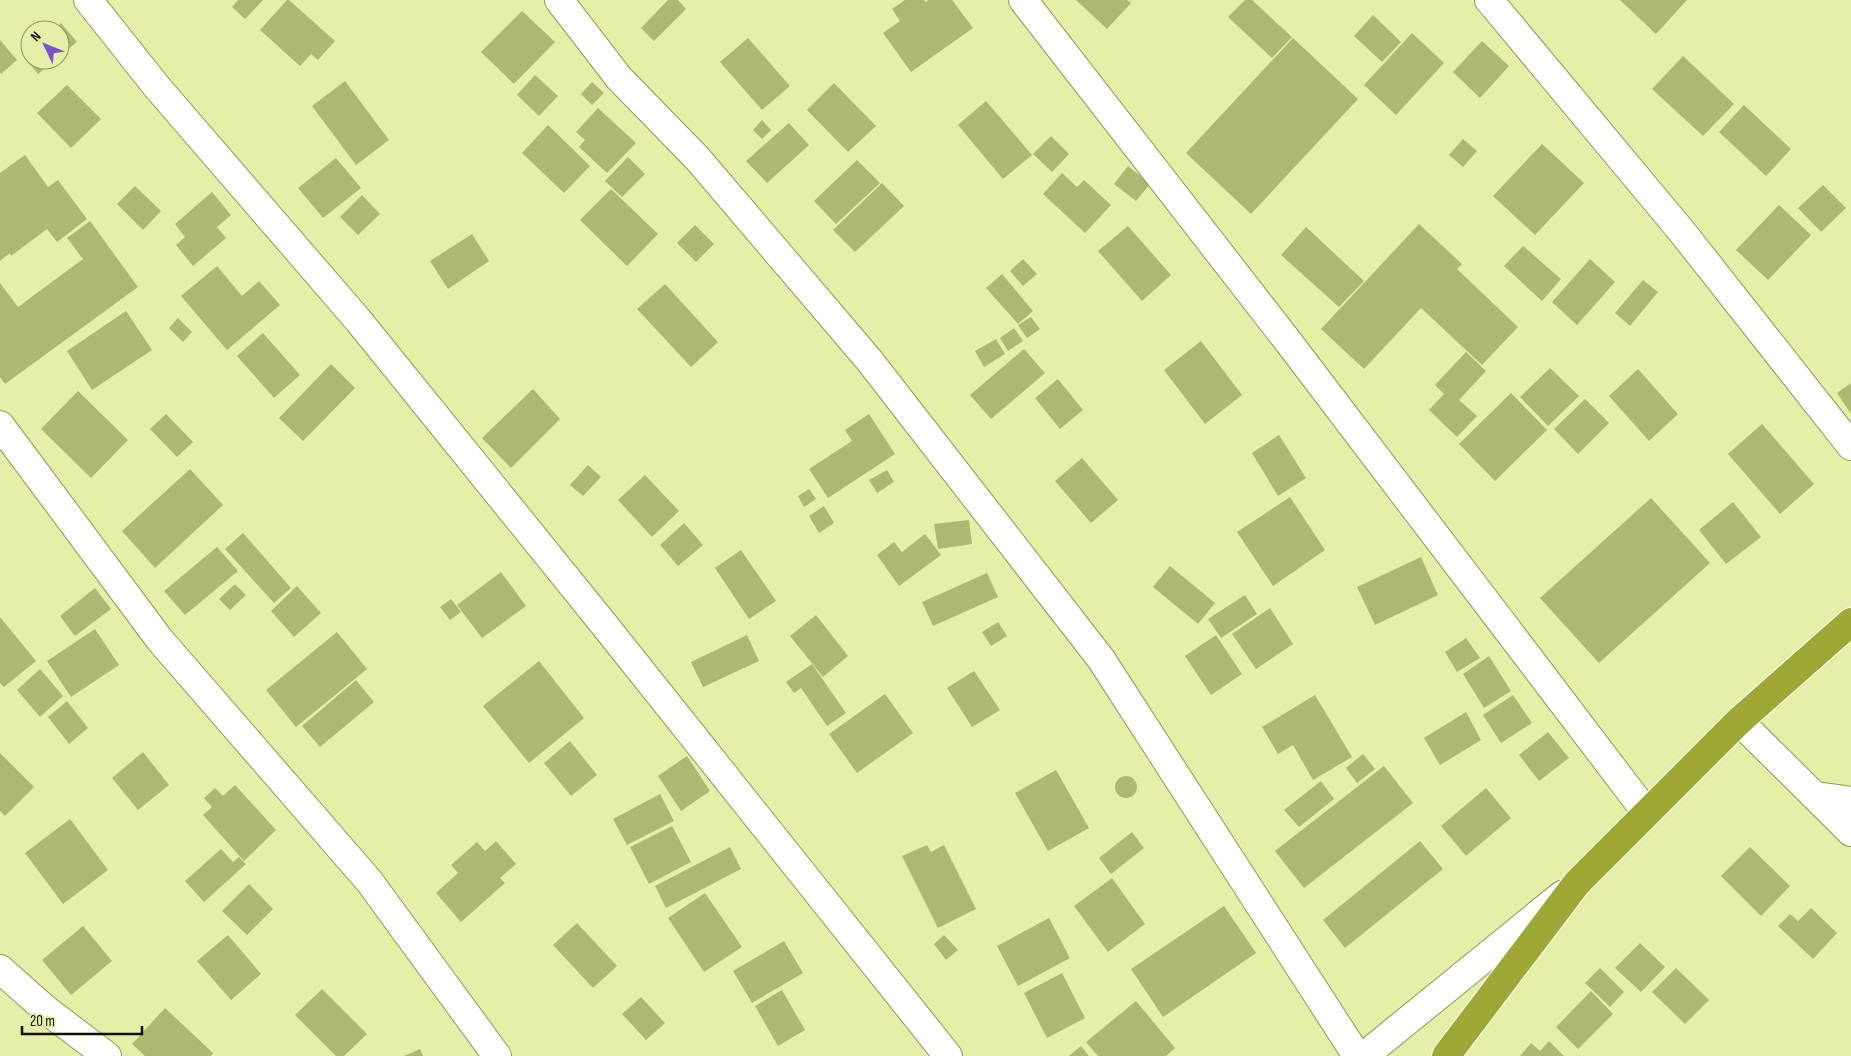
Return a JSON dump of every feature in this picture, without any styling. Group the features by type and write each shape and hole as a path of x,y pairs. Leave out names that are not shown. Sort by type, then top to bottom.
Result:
{"highway":[{"path":"1446,1056 1577,883 1739,721 1851,622"}],"street":[{"path":"88,0 156,87 358,320 948,1056"},
{"path":"559,0 619,78 698,158 869,360 1101,659 1357,1056"},
{"path":"1023,0 1290,344 1646,812"},
{"path":"1489,0 1683,232 1851,446"},
{"path":"0,424 160,640 369,881 498,1056"},
{"path":"1739,721 1851,832"},
{"path":"1816,796 1851,801"},
{"path":"1364,1056 1577,883"},
{"path":"0,969 44,1009 107,1056"}],"building":[{"path":"238,0 263,0 245,19 232,7"},
{"path":"287,0 335,41 318,60 311,54 300,66 260,30"},
{"path":"668,0 678,0 686,9 654,41 641,28"},
{"path":"905,0 924,0 925,2 929,0 952,0 973,28 911,72 883,33 900,21 892,9"},
{"path":"1076,0 1127,0 1131,3 1107,29"},
{"path":"1245,0 1252,0 1292,37 1272,58 1228,17"},
{"path":"1620,0 1687,0 1656,34"},
{"path":"522,11 555,42 514,84 481,52"},
{"path":"1373,15 1401,42 1382,62 1354,36"},
{"path":"1412,33 1444,63 1396,115 1364,85"},
{"path":"70,34 77,42 70,48"},
{"path":"748,38 790,86 762,110 720,62"},
{"path":"1293,38 1358,99 1251,214 1186,153"},
{"path":"0,40 17,60 1,74 0,72"},
{"path":"1482,41 1509,66 1480,98 1453,72"},
{"path":"1683,56 1734,104 1703,136 1652,89"},
{"path":"35,70 43,70 38,74"},
{"path":"535,75 558,96 539,116 517,95"},
{"path":"345,81 389,140 356,165 312,106"},
{"path":"592,82 604,93 592,105 581,94"},
{"path":"834,83 876,126 848,152 807,110"},
{"path":"67,85 101,119 71,148 37,113"},
{"path":"986,101 1032,155 1003,179 958,125"},
{"path":"1744,105 1791,149 1766,176 1719,132"},
{"path":"598,108 636,143 607,173 579,147 585,140 576,132"},
{"path":"762,120 771,130 762,139 753,130"},
{"path":"789,123 809,145 767,183 746,161"},
{"path":"548,125 590,166 564,193 522,153"},
{"path":"1051,136 1069,154 1052,172 1033,154"},
{"path":"1463,139 1477,151 1463,167 1449,155"},
{"path":"1542,144 1584,183 1535,235 1493,196"},
{"path":"25,155 48,187 58,180 87,219 57,242 47,229 11,256 10,253 0,261 0,173"},
{"path":"628,157 645,174 622,197 605,181"},
{"path":"336,158 361,188 323,218 298,188"},
{"path":"857,160 880,183 836,224 814,201"},
{"path":"1128,166 1150,184 1136,201 1114,184"},
{"path":"1062,173 1077,187 1084,180 1111,205 1085,233 1043,194"},
{"path":"882,183 904,206 855,252 833,230"},
{"path":"1823,185 1846,208 1821,232 1798,208"},
{"path":"135,186 161,211 143,230 117,204"},
{"path":"611,189 658,234 627,266 580,220"},
{"path":"212,192 231,215 217,227 226,238 193,266 176,245 185,237 175,224"},
{"path":"362,195 380,214 358,235 340,217"},
{"path":"1779,205 1811,235 1768,280 1736,250"},
{"path":"90,221 138,287 5,384 0,377 0,283 18,307 83,259 67,238"},
{"path":"1419,224 1462,264 1457,269 1518,327 1482,365 1421,308 1364,369 1321,329"},
{"path":"695,225 714,244 696,262 677,243"},
{"path":"1128,226 1171,275 1142,301 1098,251"},
{"path":"1306,227 1364,281 1339,307 1281,255"},
{"path":"472,234 489,261 448,289 430,261"},
{"path":"1523,246 1561,279 1542,301 1504,266"},
{"path":"1023,259 1037,274 1023,286 1010,271"},
{"path":"1590,259 1615,282 1577,325 1552,302"},
{"path":"217,266 242,296 259,281 280,305 227,350 181,296"},
{"path":"1002,274 1033,311 1018,324 986,288"},
{"path":"1643,280 1658,292 1630,326 1615,313"},
{"path":"665,284 718,342 691,367 637,309"},
{"path":"126,311 152,350 92,390 67,351"},
{"path":"1031,317 1040,329 1027,338 1018,325"},
{"path":"178,318 192,332 183,342 169,328"},
{"path":"1014,328 1023,341 1008,351 1000,338"},
{"path":"263,333 300,375 274,398 237,356"},
{"path":"996,339 1005,354 984,367 975,351"},
{"path":"1201,341 1242,395 1205,424 1164,370"},
{"path":"1024,349 1045,373 991,419 970,395"},
{"path":"1466,352 1486,371 1459,400 1477,416 1457,437 1429,410 1444,394 1435,385"},
{"path":"331,364 355,388 303,441 279,418"},
{"path":"1550,368 1579,396 1548,426 1520,397"},
{"path":"1638,369 1678,414 1649,441 1609,396"},
{"path":"1058,379 1083,410 1060,429 1035,398"},
{"path":"1851,383 1851,414 1837,393"},
{"path":"533,389 560,419 511,468 482,438"},
{"path":"78,391 128,440 91,478 41,429"},
{"path":"1511,393 1547,430 1495,481 1459,444"},
{"path":"1585,399 1609,423 1578,454 1554,429"},
{"path":"166,414 193,442 177,457 150,429"},
{"path":"869,414 895,454 828,498 809,469 852,441 845,430"},
{"path":"1762,424 1814,484 1780,514 1728,454"},
{"path":"1279,435 1306,478 1278,496 1252,453"},
{"path":"1082,458 1118,500 1091,523 1055,481"},
{"path":"588,465 601,477 583,496 570,485"},
{"path":"190,469 223,505 155,568 122,531"},
{"path":"887,470 894,482 877,493 869,480"},
{"path":"645,475 679,511 652,537 618,500"},
{"path":"809,489 816,499 804,507 798,496"},
{"path":"1290,497 1325,550 1273,586 1237,532"},
{"path":"1651,498 1710,563 1599,663 1540,598"},
{"path":"1733,502 1761,537 1726,564 1699,530"},
{"path":"824,506 834,523 819,533 809,516"},
{"path":"969,520 972,544 938,549 934,524"},
{"path":"684,523 703,545 678,566 660,545"},
{"path":"243,533 291,588 274,603 225,549"},
{"path":"925,534 941,555 899,586 877,555 894,542 902,552"},
{"path":"217,547 238,571 185,615 164,591"},
{"path":"741,550 776,601 749,619 715,568"},
{"path":"1421,557 1438,595 1375,625 1357,587"},
{"path":"1170,566 1215,603 1198,624 1153,587"},
{"path":"501,572 526,606 482,638 457,605"},
{"path":"987,573 998,597 933,626 922,602"},
{"path":"235,584 246,595 230,610 219,599"},
{"path":"297,586 321,613 294,637 271,611"},
{"path":"95,588 111,609 75,636 60,616"},
{"path":"1245,595 1257,614 1221,638 1208,619"},
{"path":"451,599 461,612 450,620 440,607"},
{"path":"1270,608 1293,644 1256,669 1232,634"},
{"path":"816,615 848,656 823,677 790,636"},
{"path":"0,617 36,661 4,687 0,683"},
{"path":"998,622 1007,636 991,646 982,632"},
{"path":"95,629 119,665 71,697 47,661"},
{"path":"337,632 367,669 296,727 266,690"},
{"path":"747,635 759,661 703,687 691,662"},
{"path":"1216,635 1242,674 1211,695 1185,656"},
{"path":"1466,638 1480,658 1457,672 1445,652"},
{"path":"1489,656 1511,691 1484,708 1463,674"},
{"path":"539,661 584,718 529,763 483,706"},
{"path":"812,664 846,713 827,726 801,688 794,693 786,682"},
{"path":"40,669 63,696 40,717 17,690"},
{"path":"974,671 1000,710 972,727 947,688"},
{"path":"356,680 374,702 320,747 302,726"},
{"path":"885,694 913,733 857,773 829,734"},
{"path":"1315,695 1352,757 1313,780 1293,745 1278,754 1262,727"},
{"path":"1513,695 1532,723 1501,743 1483,715"},
{"path":"67,701 88,728 69,744 48,717"},
{"path":"1466,712 1481,740 1440,765 1424,738"},
{"path":"1548,732 1569,758 1539,781 1519,755"},
{"path":"570,741 597,775 571,796 544,763"},
{"path":"143,752 169,785 138,810 112,778"},
{"path":"0,753 34,787 5,816 0,811"},
{"path":"1363,754 1375,769 1357,783 1346,768"},
{"path":"687,756 710,791 681,811 658,776"},
{"path":"1384,766 1413,803 1304,888 1275,851"},
{"path":"1056,770 1089,828 1048,851 1015,793"},
{"path":"1126,776 1134,779 1137,787 1134,795 1126,798 1118,795 1115,787 1118,779"},
{"path":"1321,781 1334,799 1299,827 1284,810"},
{"path":"235,785 276,830 244,861 203,815 212,807 204,798 215,788 223,796"},
{"path":"1486,788 1511,818 1466,856 1441,826"},
{"path":"660,794 674,821 627,845 613,819"},
{"path":"70,819 108,870 63,904 25,853"},
{"path":"672,826 691,862 649,884 630,847"},
{"path":"1132,832 1144,848 1111,874 1099,858"},
{"path":"496,841 516,864 500,878 505,883 461,922 436,893 458,873 451,865 477,842 485,851"},
{"path":"1420,841 1443,869 1345,948 1323,920"},
{"path":"927,845 931,852 944,845 976,909 938,928 902,856"},
{"path":"730,847 741,869 666,908 655,886"},
{"path":"1750,847 1790,886 1761,916 1721,876"},
{"path":"221,849 233,862 239,857 246,864 204,902 185,881"},
{"path":"1112,878 1145,924 1108,952 1074,906"},
{"path":"249,884 273,909 247,935 222,911"},
{"path":"705,893 742,947 704,972 668,918"},
{"path":"1224,906 1256,953 1163,1017 1131,969"},
{"path":"1811,908 1837,933 1813,959 1778,926 1790,914 1798,921"},
{"path":"1049,918 1070,958 1018,986 997,946"},
{"path":"577,923 617,966 593,988 553,945"},
{"path":"83,926 112,961 71,995 42,960"},
{"path":"228,935 261,974 231,1000 197,961"},
{"path":"944,935 958,950 946,960 934,944"},
{"path":"784,941 803,973 752,1003 733,971"},
{"path":"1640,943 1665,967 1641,992 1615,968"},
{"path":"1600,968 1624,992 1610,1007 1585,983"},
{"path":"1676,968 1709,1000 1685,1024 1652,992"},
{"path":"1062,973 1085,1018 1047,1038 1024,993"},
{"path":"322,989 367,1034 344,1056 336,1056 295,1015"},
{"path":"782,990 805,1030 778,1046 755,1006"},
{"path":"1591,991 1613,1014 1578,1049 1556,1027"},
{"path":"641,997 665,1023 646,1040 622,1014"},
{"path":"1136,1001 1175,1048 1166,1056 1098,1056 1086,1042"},
{"path":"165,1008 213,1053 211,1056 145,1056 132,1044"},
{"path":"1549,1041 1564,1056 1520,1056 1531,1043 1540,1051"},
{"path":"1081,1046 1089,1056 1069,1056"},
{"path":"420,1049 423,1056 404,1056"}]}
